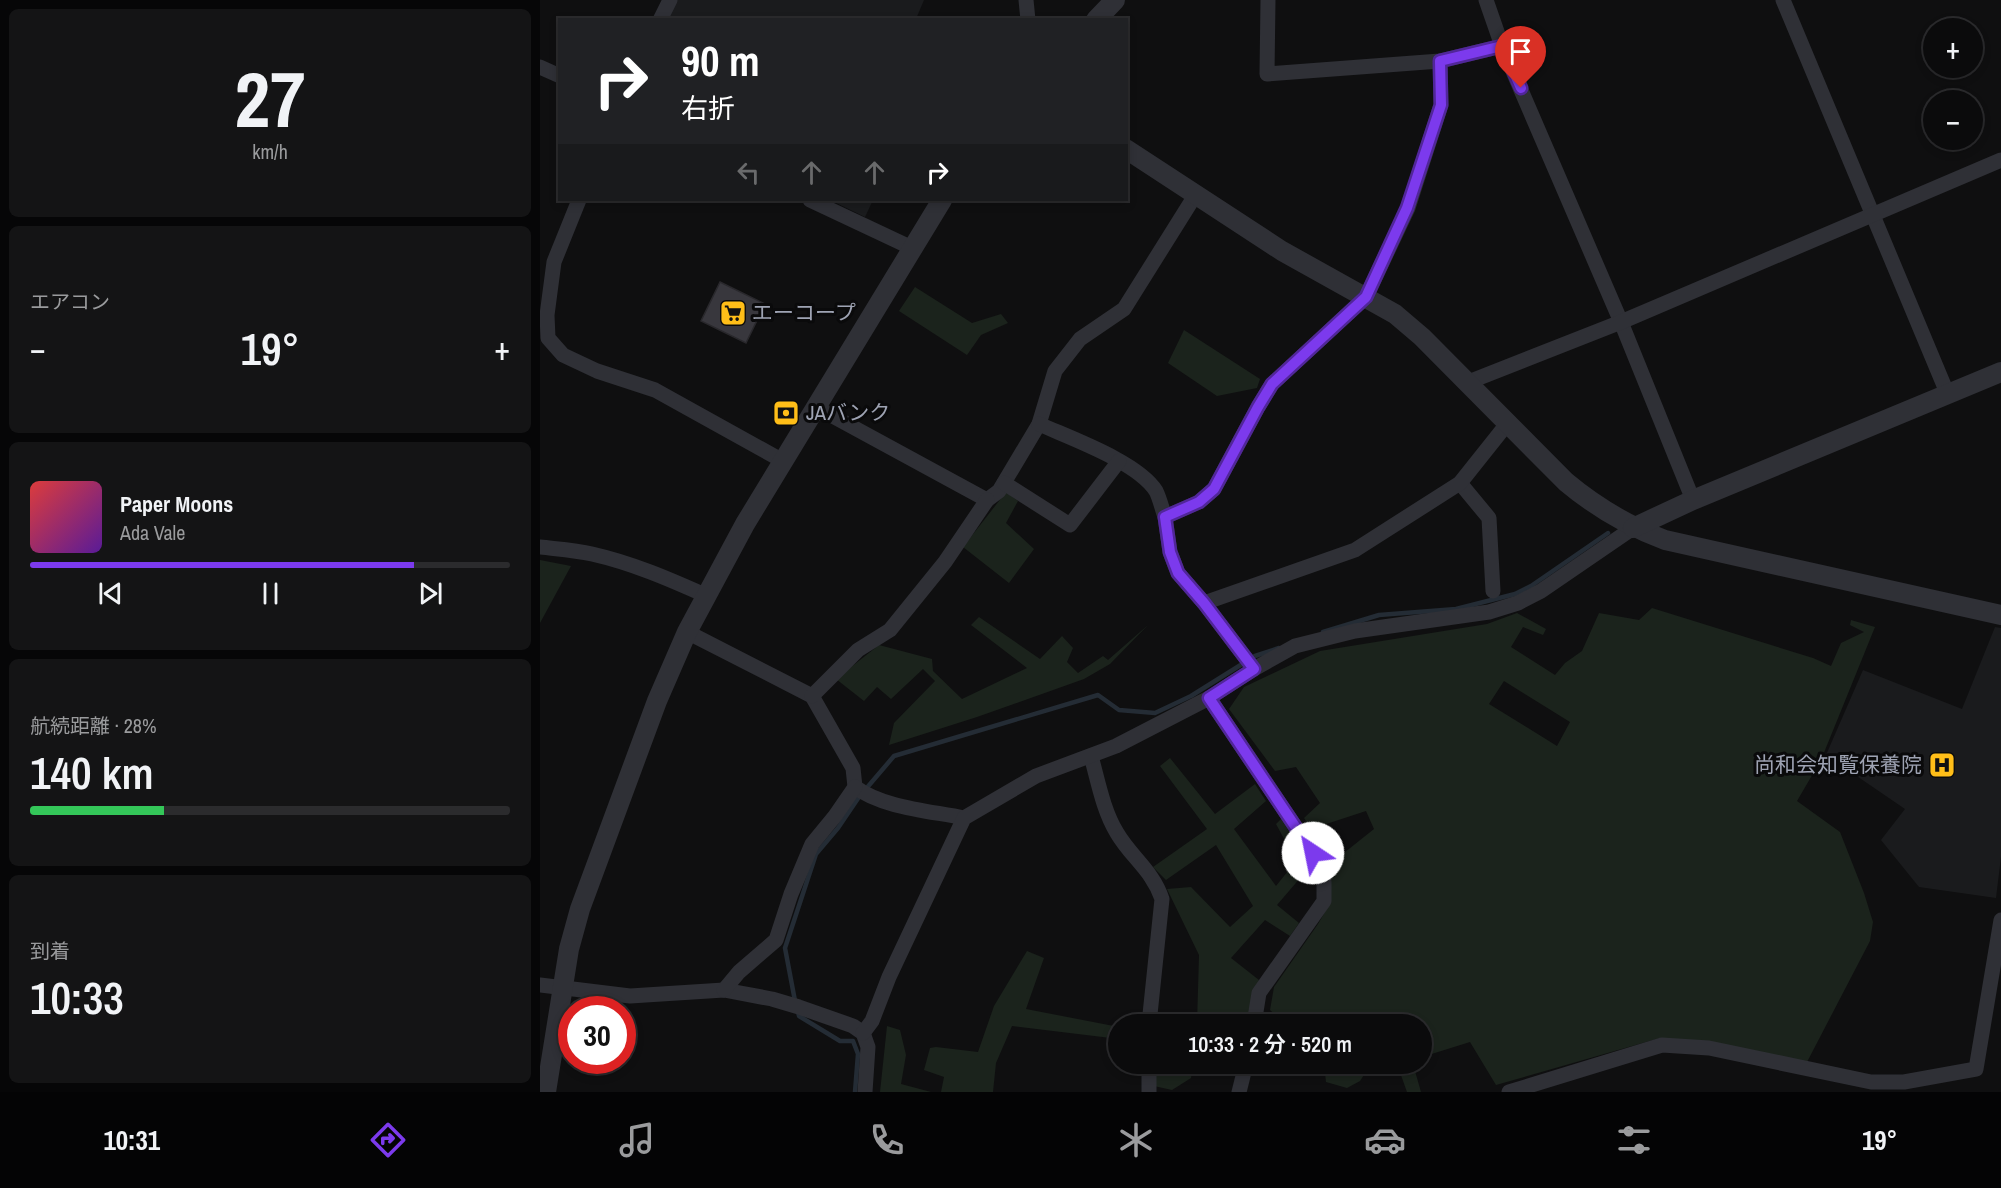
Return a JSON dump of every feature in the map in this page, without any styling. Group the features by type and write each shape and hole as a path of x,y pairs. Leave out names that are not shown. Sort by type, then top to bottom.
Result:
{"street":[{"path":"661,18 670,0"},
{"path":"1026,0 1028,18"},
{"path":"1098,18 1114,0"},
{"path":"1268,0 1267,74 1440,61 1502,46"},
{"path":"1486,0 1502,46 1621,322 1693,500"},
{"path":"1783,0 1948,395"},
{"path":"1165,517 1199,502 1214,489 1272,384 1366,297 1407,208 1441,105 1440,61"},
{"path":"540,67 558,75"},
{"path":"1128,150 1282,251 1395,314 1581,494 1633,528 1676,543 2001,615"},
{"path":"1466,383 1621,322 2001,160"},
{"path":"812,696 858,650 890,630 945,562 987,500 999,491 1038,424 1055,371 1080,339 1124,309 1196,194"},
{"path":"579,201 546,281 548,338 563,355 597,371 655,390 783,461"},
{"path":"812,201 912,248"},
{"path":"546,1092 569,949 580,909 657,701 687,632 745,524 941,201"},
{"path":"863,1033 872,1021 889,977 964,818 1036,776 1116,746 1209,698 1249,662 1295,646 1354,632 1489,612 1518,603 1541,591 1633,528 1693,500 2001,372"},
{"path":"816,407 987,500"},
{"path":"1038,424 1119,460 1145,479 1156,491 1165,517 1170,552 1178,573 1249,662"},
{"path":"1204,603 1355,550 1460,483 1507,424"},
{"path":"1004,483 1070,525 1119,460"},
{"path":"1460,483 1489,518 1493,591"},
{"path":"540,547 589,553 614,560 649,571 706,596"},
{"path":"687,632 812,696 853,768 861,791 882,801 964,818"},
{"path":"1209,698 1313,853 1324,882 1324,901 1259,993 1256,1014"},
{"path":"1091,756 1107,810 1117,833 1157,885 1162,899 1150,1014"},
{"path":"724,990 740,972 776,940 791,894 812,844 835,816 861,791"},
{"path":"1509,1092 1662,1045 1709,1048 1903,1087 1976,1069 2001,920"},
{"path":"540,985 630,996 740,991 796,1006 853,1026 863,1033 868,1047 866,1092"},
{"path":"1149,1074 1149,1092"},
{"path":"1239,1092 1244,1074"}],"shaded area":[{"path":"675,0 924,0 916,18 667,18"},
{"path":"832,201 873,201 865,217"},
{"path":"915,287 972,323 1001,314 1008,323 981,335 967,355 899,311"},
{"path":"1184,330 1260,379 1257,388 1217,396 1168,363"},
{"path":"1006,492 1018,501 1006,523 1034,549 1009,583 963,547"},
{"path":"540,560 571,566 540,623"},
{"path":"1652,608 1813,658 1831,666 1841,643 1864,632 1850,625 1851,620 1875,627 1821,760 1797,801 1840,832 1873,922 1870,941 1806,1064 1660,1038 1496,1085 1470,1042 1432,1054 1432,1014 1274,1014 1270,1010 1274,987 1329,905 1330,864 1374,829 1366,811 1311,829 1304,818 1320,803 1296,767 1275,771 1229,709 1244,687 1320,651 1487,624 1517,613 1546,629 1543,635 1523,627 1511,647 1555,675 1565,663 1582,651 1599,613 1639,620","holes":["1504,681 1570,722 1557,746 1489,704"]},
{"path":"979,617 1040,659 1062,636 1073,648 1067,662 1078,673 1103,656 1108,660 1148,625 1110,664 1084,679 889,745 894,723 935,681 923,669 891,699 877,687 864,701 836,679 879,645 932,659 933,671 962,699 1027,668 971,625"},
{"path":"1995,627 2001,628 2001,857 1996,898 1919,887 1881,840 1905,809 1826,755 1863,670 1962,709"},
{"path":"1170,758 1215,814 1255,784 1266,801 1234,829 1276,886 1296,861 1276,824 1282,818 1306,853 1307,870 1277,905 1299,923 1290,936 1265,920 1231,958 1259,980 1251,1014 1197,1014 1199,955 1167,889 1191,887 1230,927 1253,906 1216,845 1166,880 1153,867 1207,829 1160,766"},
{"path":"1027,951 1044,958 1026,1009 1108,1025 1108,1038 1012,1026 996,1063 993,1092 941,1092 944,1077 924,1070 930,1048 978,1052 994,1006"},
{"path":"887,1026 900,1030 906,1055 901,1084 931,1092 880,1092"},
{"path":"1156,1074 1192,1074 1191,1078 1172,1090 1154,1086"},
{"path":"1325,1074 1365,1074 1360,1081 1347,1088 1326,1082"},
{"path":"1401,1074 1416,1074 1421,1092 1407,1092"}],"building":[{"name":"エーコープ","path":"720,282 765,304 746,343 701,321"}],"waterway":[{"path":"1323,632 1379,615 1456,609 1515,594 1531,586 1608,533"},
{"path":"795,1001 785,948 816,854 838,828 859,797 894,756 1098,695 1119,710 1155,713 1191,696 1255,656 1279,648"},
{"path":"798,1012 799,1016 840,1041 853,1041 858,1054 855,1092"}],"place":[{"name":"エーコープ","path":"733,313"},
{"name":"JAバンク","path":"786,413"},
{"name":"尚和会知覧保養院","path":"1942,765"}],"route":[{"path":"1313,853 1209,698 1254,669 1178,573 1170,552 1165,517 1199,502 1214,489 1272,384 1366,297 1407,208 1441,105 1440,61 1502,46 1521,88"}]}
